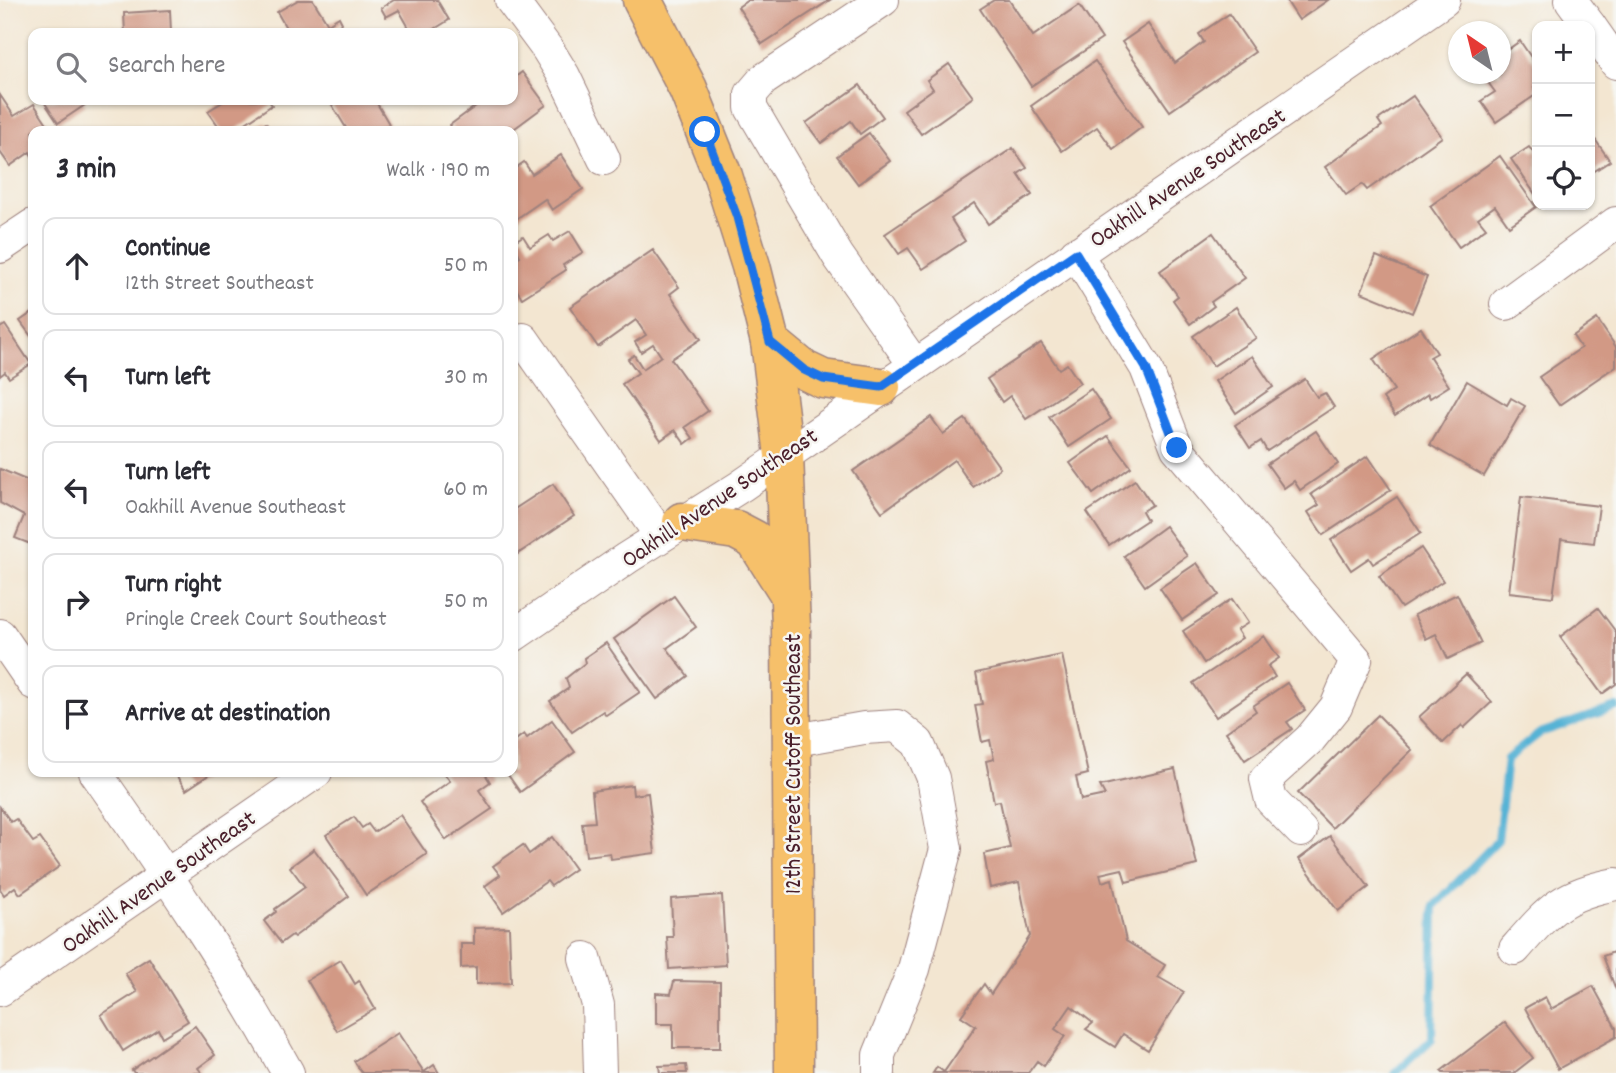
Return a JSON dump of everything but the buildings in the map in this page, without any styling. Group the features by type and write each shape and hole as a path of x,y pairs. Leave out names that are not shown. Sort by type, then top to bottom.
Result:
{"main road":[{"name":"12th Street Cutoff Southeast","path":"642,0 688,89 723,176 751,267 770,342 784,455 789,594 794,1073"},
{"path":"770,342 804,370 823,379 881,387"},
{"path":"671,529 736,530 755,540 789,594"}],"street":[{"path":"511,0 564,76 604,159"},
{"path":"883,0 763,80 751,94 751,108 838,256 914,364"},
{"name":"Oakhill Avenue Southeast","path":"518,633 784,455 1444,0"},
{"path":"1570,0 1586,21"},
{"path":"1595,33 1616,62"},
{"path":"1506,304 1616,223"},
{"path":"0,247 28,228"},
{"path":"1076,253 1146,368 1177,448 1356,660 1336,707 1310,739 1266,779 1271,800 1301,831"},
{"path":"523,339 671,529"},
{"path":"0,635 28,676"},
{"path":"790,741 864,728 897,726 918,743 933,778 946,849 914,969 879,1055 879,1073"},
{"path":"98,777 167,875 246,997 288,1073"},
{"name":"Oakhill Avenue Southeast","path":"0,990 309,777"},
{"path":"1515,949 1546,914 1563,900 1598,887 1616,884"},
{"path":"585,958 598,1005 600,1073"}],"waterway":[{"path":"1395,1073 1432,1039 1434,906 1498,840 1507,759 1540,733 1616,707"}],"route":[{"path":"705,132 737,217 770,342 804,370 835,382 881,387 1076,253 1146,368 1177,448"}]}
